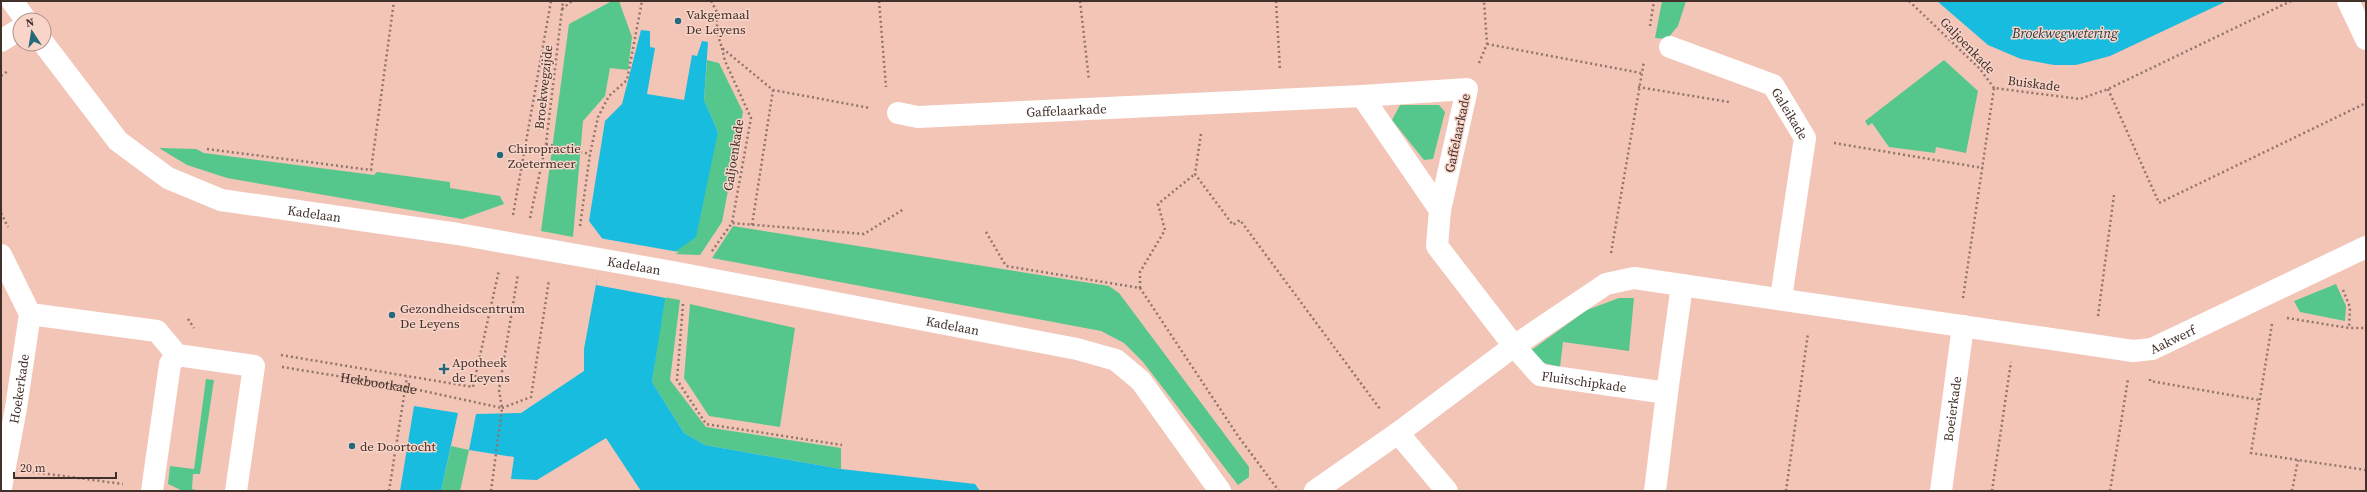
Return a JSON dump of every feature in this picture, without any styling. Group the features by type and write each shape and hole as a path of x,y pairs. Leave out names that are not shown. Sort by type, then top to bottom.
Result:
{"street":[{"path":"12,1 20,12"},
{"path":"2348,1 2366,39"},
{"path":"1,42 12,34"},
{"name":"Galeikade","path":"1670,47 1773,85 1805,138 1781,298"},
{"name":"Kadelaan","path":"50,52 118,141 168,178 222,200 458,234 729,283 1077,349 1116,360 1141,381 1220,491"},
{"name":"Gaffelaarkade","path":"893,112 918,118 1362,96 1467,89 1440,210 1437,246 1514,346"},
{"path":"1362,96 1440,210"},
{"name":"Aakwerf","path":"1606,284 1634,278 1781,298 2015,334 2142,350 2330,262 2366,247"},
{"path":"1,255 30,314 156,331 177,355 254,366 236,491"},
{"path":"1315,491 1398,433 1514,346 1606,284"},
{"path":"1655,491 1682,285"},
{"name":"Hoekerkade","path":"3,478 16,408 30,314"},
{"name":"Boeierkade","path":"1941,491 1963,326"},
{"name":"Fluitschipkade","path":"1514,346 1540,375 1667,393"},
{"path":"152,490 170,364 177,355"},
{"path":"1398,433 1447,491"}],"path":[{"path":"207,149 371,170 394,1"},
{"path":"512,217 551,1"},
{"name":"Broekwegzijde","path":"529,221 546,144 563,1"},
{"path":"562,9 572,1"},
{"path":"578,233 590,154 598,117 609,96 627,80 642,1"},
{"name":"Galjoenkade","path":"712,1 717,12 717,32 725,61 751,118 732,223"},
{"path":"722,48 773,90 893,112 879,1"},
{"path":"1080,1 1093,109"},
{"path":"1276,1 1282,99"},
{"path":"1467,89 1487,44 1484,1"},
{"path":"1649,30 1654,1"},
{"name":"Galjoenkade","path":"1909,1 1980,69 1994,88"},
{"name":"Buiskade","path":"1963,326 1962,302 1994,88 2080,99 2108,89 2291,1"},
{"path":"1487,44 1641,73"},
{"path":"1606,284 1638,87 1644,59"},
{"path":"1638,87 1736,103"},
{"path":"2108,89 2159,203 2366,103"},
{"path":"752,225 773,90"},
{"path":"1206,103 1195,174 1158,204 1165,230 1140,272 1140,288 1238,436 1279,491"},
{"path":"1805,138 1983,168"},
{"path":"546,144 590,154"},
{"path":"1195,174 1233,225 1240,220 1398,433"},
{"path":"2094,345 2114,195"},
{"path":"1,213 11,234"},
{"path":"986,232 1006,266 1140,288"},
{"path":"2330,262 2350,306 2349,328"},
{"path":"274,354 473,387 500,268"},
{"path":"491,491 502,408 499,390 518,268"},
{"path":"502,408 531,397 549,278"},
{"path":"2277,288 2251,453 2366,470"},
{"path":"1786,491 1813,303"},
{"path":"2273,315 2349,328 2366,328"},
{"path":"185,317 194,325 195,330"},
{"path":"1992,491 2015,334"},
{"path":"2142,350 2150,381 2260,400"},
{"path":"2110,491 2142,350"},
{"name":"Hekbootkade","path":"254,366 268,365 406,387 502,408"},
{"path":"389,491 407,377"},
{"path":"2292,491 2298,460"},
{"path":"3,478 152,490"}],"green space":[{"path":"612,1 619,1 632,37 628,70 610,68 605,96 583,121 573,237 541,231 569,24"},
{"path":"1662,1 1686,1 1678,26 1667,39 1655,38"},
{"path":"707,60 719,63 743,112 722,222 700,255 672,254 718,132 704,100"},
{"path":"1944,60 1978,91 1966,153 1936,147 1935,153 1889,147 1872,123 1868,126 1865,121"},
{"path":"1400,105 1439,105 1445,112 1433,159 1424,160 1392,120"},
{"path":"159,148 196,149 204,153 374,175 377,172 450,182 450,188 500,196 504,204 462,219 227,178 187,165"},
{"path":"733,226 1109,286 1119,293 1249,467 1249,477 1238,485 1143,362 1124,343 1101,331 712,258"},
{"path":"2336,284 2346,306 2345,321 2300,312 2294,301"},
{"path":"664,297 680,300 670,380 706,427 841,448 841,469 705,445 684,433 652,382"},
{"path":"1619,298 1634,298 1629,351 1563,342 1560,367 1532,360 1526,354 1587,310"},
{"path":"690,304 795,328 780,427 709,416 684,378"},
{"path":"206,379 214,380 200,474 193,474 192,489 202,491 183,491 168,484 170,466 194,469"},
{"path":"451,446 469,450 460,491 441,491"}],"water":[{"name":"Broekwegwetering","path":"1937,1 2227,1 2110,56 2076,65 2054,65 2021,59 1988,45"},
{"path":"641,30 650,31 650,47 655,48 647,94 684,100 692,55 697,56 702,41 708,42 704,100 718,132 696,237 672,254 652,382 684,433 705,445 841,469 975,484 980,491 641,491 606,438 537,480 511,479 514,457 469,450 476,414 521,413 584,371 584,349 604,241 589,221 605,121 622,104"},
{"path":"414,406 458,413 441,491 400,491"}],"pier":[{"path":"599,238 679,252 674,255 666,298 596,285 602,242"}],"place":[{"name":"Vakgemaal De Leyens","path":"678,21"},
{"name":"Chiropractie Zoetermeer","path":"500,155"},
{"name":"Gezondheidscentrum De Leyens","path":"392,315"},
{"name":"Apotheek de Leyens","path":"444,369"},
{"name":"de Doortocht","path":"352,446"}]}
